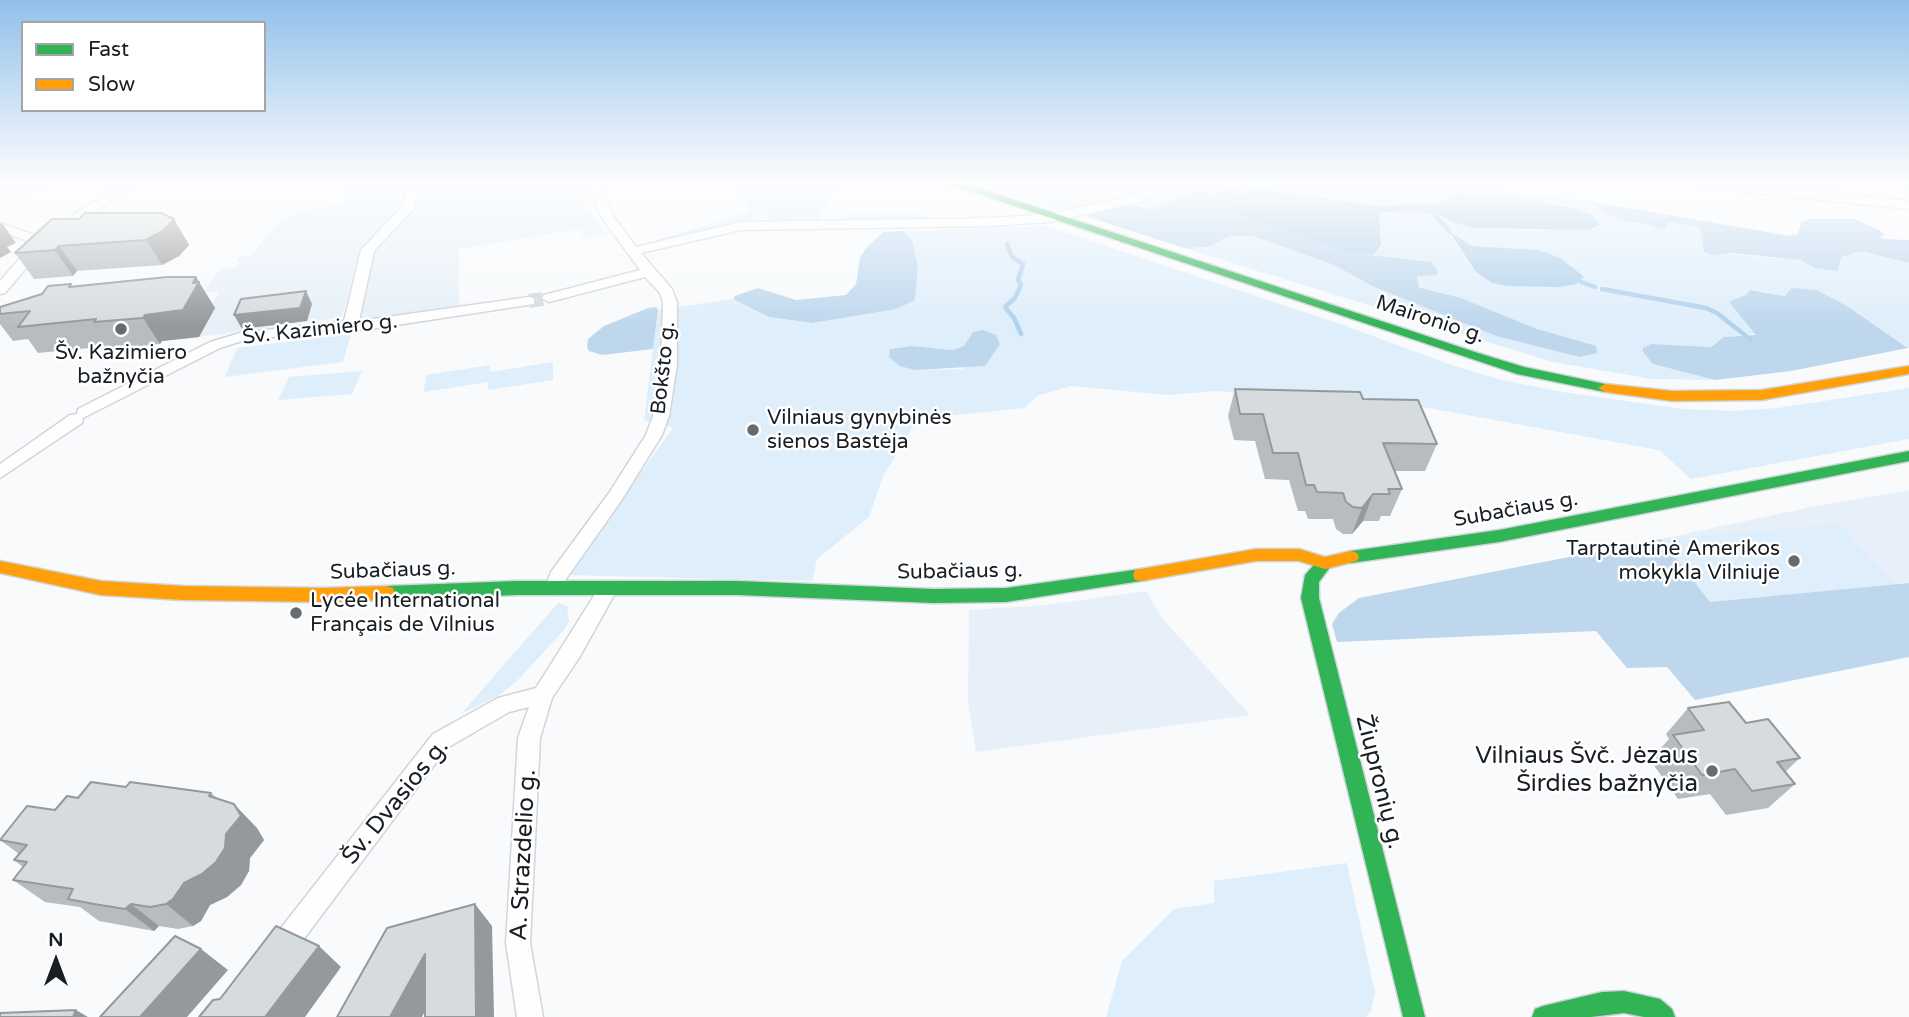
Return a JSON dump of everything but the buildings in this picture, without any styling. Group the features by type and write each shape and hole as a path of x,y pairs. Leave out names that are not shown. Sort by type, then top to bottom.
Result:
{"main road":[{"name":"Maironio g.","path":"1092,231 1473,356 1522,371 1599,387 1672,396 1730,397 1762,395 1909,370"},
{"name":"Subačiaus g.","path":"0,566 101,588 183,593 322,595 554,588 738,588 933,596 1006,594 1068,588 1211,565 1255,555 1299,555 1325,563 1512,534 1909,456"},
{"name":"Žiupronių g.","path":"1325,563 1313,574 1309,584 1310,598 1414,1017"},
{"path":"1543,1017 1602,1003 1624,1002 1653,1007 1664,1017"}],"street":[{"path":"10,231 41,242"},
{"path":"0,290 41,242 57,231"},
{"path":"351,324 368,250 386,231"},
{"name":"Bokšto g.","path":"554,588 558,577 615,497 654,435 660,419 669,365 670,303 667,292 648,272 619,231"},
{"path":"634,251 710,231"},
{"path":"549,298 648,272"},
{"name":"Šv. Kazimiero g.","path":"0,472 80,416 227,341 259,334 351,324 364,326 529,301"},
{"path":"542,695 572,652 609,588"},
{"name":"Šv. Dvasios g.","path":"262,973 440,741 471,720 505,704 542,695"},
{"name":"A. Strazdelio g.","path":"530,1017 518,943 520,880 529,738 542,695"}],"shaded area":[{"path":"270,231 378,231 359,254 342,317 199,337 215,309 212,303 220,292 203,292 220,269 235,268 241,262 236,261 240,256 250,256"},
{"path":"389,231 566,231 459,249 459,306 361,323 370,250"},
{"path":"582,231 605,231 607,234 583,238"},
{"path":"685,231 699,231 641,245"},
{"path":"904,231 1062,231 1343,325 1454,366 1502,380 1562,392 1683,409 1733,411 1778,408 1909,388 1909,439 1691,479 1659,450 1418,406 1216,391 1168,395 1072,386 1039,395 1024,408 918,419 883,476 869,517 817,559 812,581 566,575 673,428 644,420 658,310 733,299 769,317 812,323 915,300 918,267 912,240","holes":["973,332 963,369 915,370 890,349 911,346 951,350 964,346"]},
{"path":"904,231 912,240 918,267 915,300 896,309 812,323 769,317 733,299 758,288 796,300 846,295 856,284 860,258 866,248 883,232"},
{"path":"1133,231 1286,231 1345,252 1431,262 1438,271 1437,275 1417,276 1419,287 1461,298 1537,329 1596,346 1597,353 1579,357 1496,336 1372,286 1334,265 1252,236 1229,236 1208,247 1184,248"},
{"path":"1286,231 1380,231 1381,245 1373,255 1345,252"},
{"path":"1380,231 1702,231 1704,252 1800,260 1815,268 1840,266 1842,257 1861,251 1909,263 1909,348 1847,306 1817,290 1785,296 1763,291 1729,302 1757,334 1724,337 1711,347 1652,344 1653,364 1715,380 1652,379 1553,362 1184,248 1198,248 1229,236 1252,236 1334,265 1372,286 1496,336 1579,357 1537,329 1461,298 1419,286 1417,276 1438,271 1433,265 1419,260 1390,259 1373,255 1381,245","holes":["1451,236 1472,246 1539,250 1561,258 1573,266 1476,272"]},
{"path":"1449,231 1472,246 1539,250 1561,258 1584,277 1576,284 1558,287 1508,286 1492,283 1476,272"},
{"path":"1701,231 1764,231 1790,236 1799,231 1881,231 1885,236 1880,235 1882,239 1909,240 1909,263 1861,251 1842,257 1837,271 1815,268 1800,260 1731,253 1713,255 1704,252"},
{"path":"1792,288 1817,290 1847,306 1908,348 1791,371 1715,380 1653,364 1643,352 1643,348 1652,344 1711,347 1724,337 1756,335 1729,302 1746,295 1750,290 1785,296"},
{"path":"656,307 658,310 653,349 602,355 589,351 588,339 604,326"},
{"path":"983,330 996,335 1000,344 985,366 915,370 900,366 889,357 890,349 912,346 952,350 964,346 973,332"},
{"path":"351,334 343,362 225,377 237,348"},
{"path":"553,362 553,380 488,390 488,382 424,392 426,375 490,365 490,372"},
{"path":"362,371 352,394 278,400 289,377"},
{"name":"Tarptautinė Amerikos mokykla Vilniuje","path":"1909,490 1909,583 1710,602 1661,539 1811,507"},
{"name":"Tarptautinė Amerikos mokykla Vilniuje","path":"1839,524 1896,585 1710,602 1661,539"},
{"path":"1661,539 1710,602 1909,583 1909,657 1695,700 1667,667 1627,668 1596,631 1337,642 1332,624 1339,613 1359,598"},
{"path":"1146,591 1161,617 1250,715 976,752 968,702 969,610 1047,605"},
{"path":"558,603 567,606 569,622 564,630 516,682 498,696 461,714"},
{"path":"1347,863 1375,993 1371,1010 1366,1017 1106,1017 1122,961 1174,909 1214,903 1214,881"}],"waterway":[{"path":"1007,244 1012,257 1023,264 1018,280 1021,285 1015,298 1005,307 1014,318 1021,334"},
{"path":"1581,282 1595,287"},
{"path":"1602,289 1706,308 1717,313 1751,340"}],"tunnel":[{"path":"529,301 549,298"}],"traffic: fast":[{"path":"1098,231 1473,356 1522,371 1605,388"},
{"path":"1351,557 1499,536 1909,456"},
{"path":"1325,563 1311,580 1310,598 1414,1017"},
{"path":"387,593 516,588 738,588 933,596 1006,595 1141,575"},
{"path":"1543,1017 1602,1003 1624,1002 1652,1007 1664,1017"}],"traffic: slow":[{"path":"1605,388 1672,396 1730,397 1762,395 1909,370"},
{"path":"1141,575 1256,555 1299,555 1325,563 1351,557"},
{"path":"0,567 101,588 183,593 387,593"}],"place":[{"name":"Šv. Kazimiero bažnyčia","path":"121,329"},
{"name":"Vilniaus gynybinės sienos Bastėja","path":"753,430"},
{"name":"Tarptautinė Amerikos mokykla Vilniuje","path":"1794,561"},
{"name":"Lycée International Français de Vilnius","path":"296,613"},
{"name":"Vilniaus Švč. Jėzaus Širdies bažnyčia","path":"1712,771"}]}
